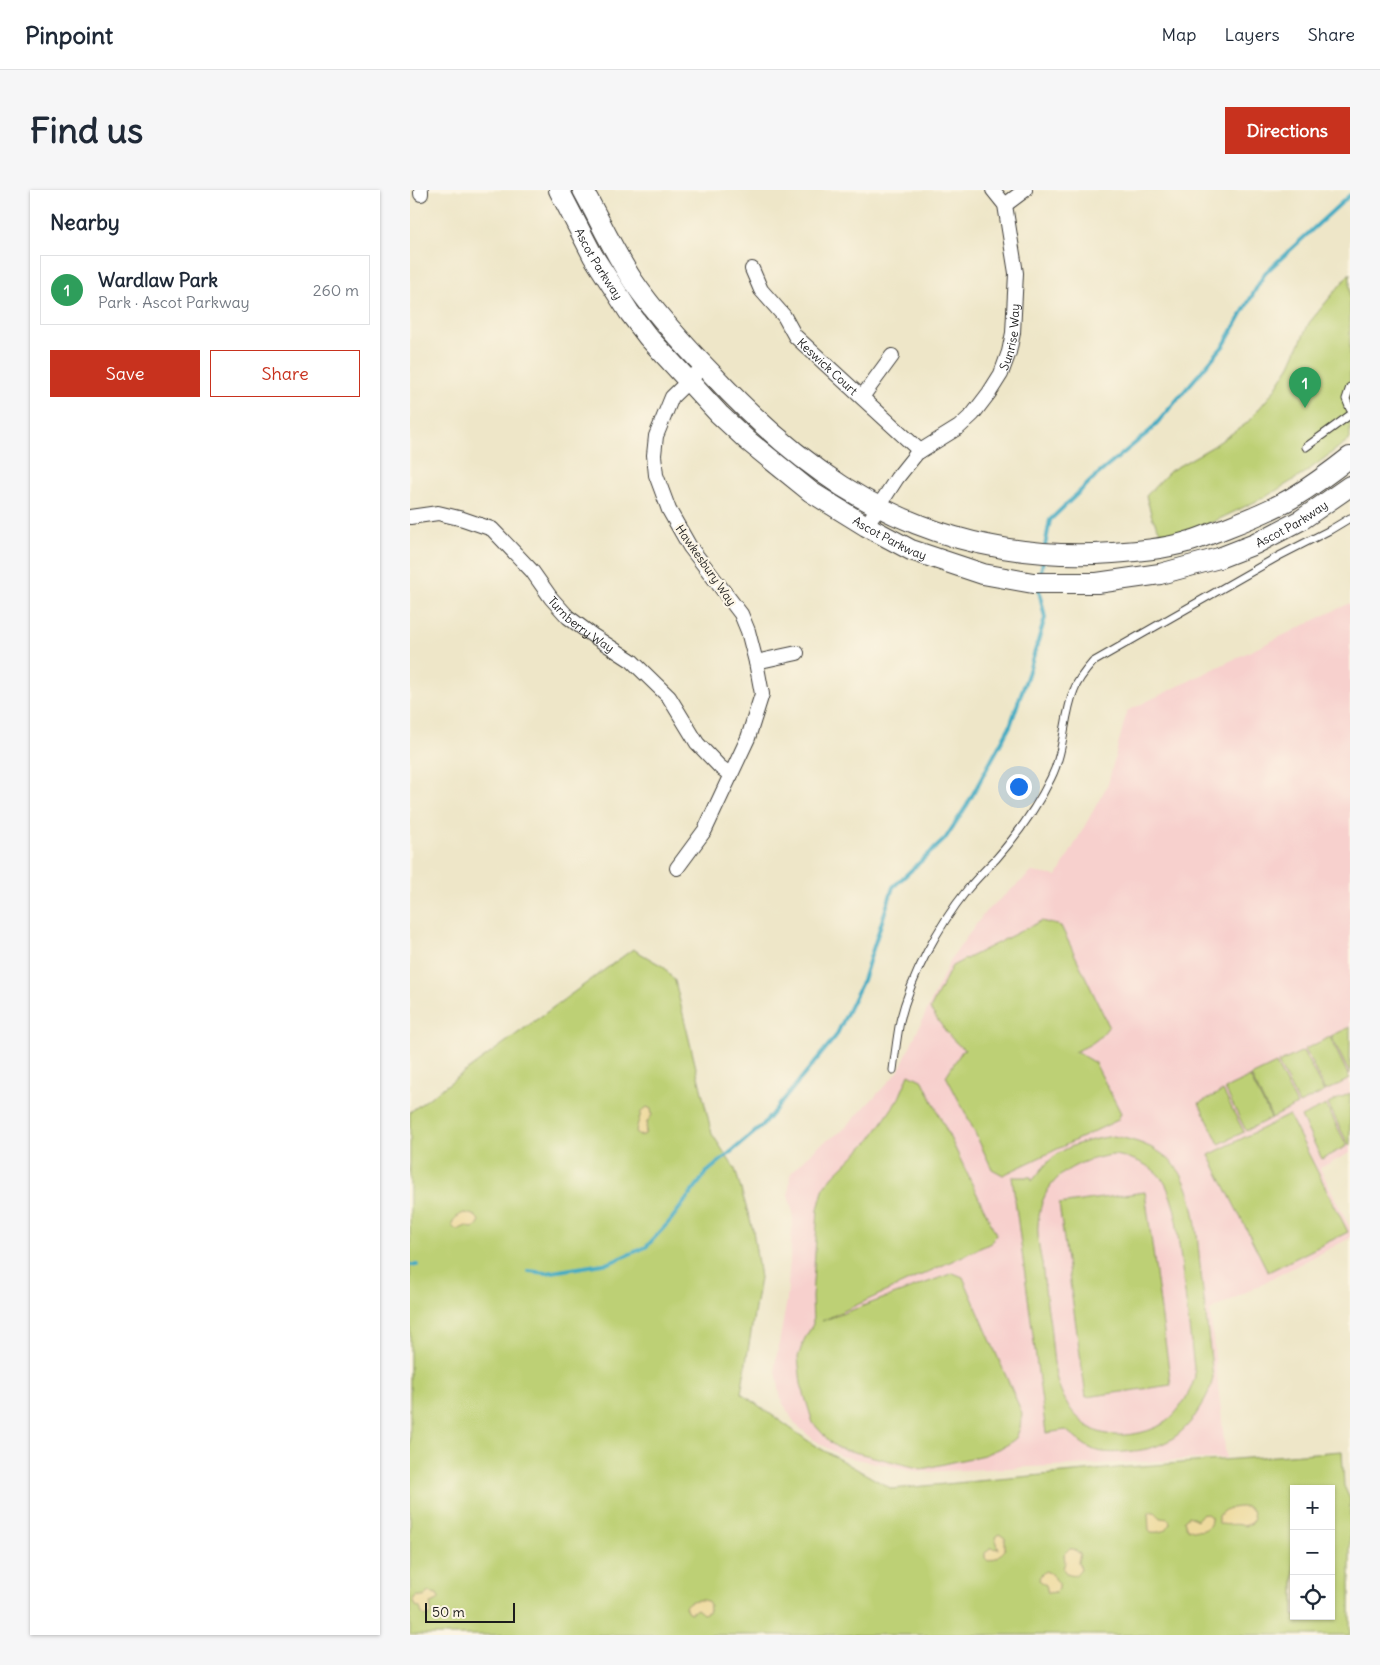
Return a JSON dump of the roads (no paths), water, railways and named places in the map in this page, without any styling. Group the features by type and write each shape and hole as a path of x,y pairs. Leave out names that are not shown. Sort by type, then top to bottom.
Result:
{"main road":[{"name":"Ascot Parkway","path":"559,190 593,256 629,312 648,338 718,414 811,492 866,526 910,550 983,574 1033,583 1097,582 1160,574 1219,558 1254,544 1301,520 1350,486"},
{"name":"Ascot Parkway","path":"583,190 616,253 633,280 663,320 738,403 798,453 842,486 879,506 946,536 996,548 1029,553 1067,555 1146,550 1188,542 1261,514 1291,499 1350,457"}],"street":[{"name":"Sunrise Way","path":"866,526 897,478 920,452 959,427 973,414 1001,374 1013,333 1016,273 1004,205 993,190"},
{"path":"1004,205 1025,190"},
{"name":"Keswick Court","path":"752,269 761,290 784,316 795,336 920,452"},
{"path":"862,397 892,356"},
{"name":"Hawkesbury Way","path":"676,868 705,830 748,738 762,694 748,631 741,614 690,547 669,510 656,476 654,455 656,436 672,396 704,366"},
{"name":"Turnberry Way","path":"410,517 438,514 463,519 492,529 532,571 551,598 568,617 632,661 669,697 697,743 720,767 731,775"},
{"path":"756,662 797,653"}],"lane":[{"path":"1350,387 1346,399 1350,409"},
{"path":"1306,447 1350,415"},
{"path":"893,1070 900,1020 927,954 940,928 967,890 996,858 1032,813 1052,776 1061,753 1070,701 1080,677 1093,662 1279,556 1350,518"}],"waterway":[{"path":"1045,546 1050,520 1097,475 1151,430 1224,345 1265,273 1350,195"},
{"path":"1040,578 1043,560"},
{"path":"529,1271 546,1273 609,1263 646,1247 670,1221 707,1172 762,1126 836,1036 863,980 893,887 945,839 967,805 1010,726 1045,618 1039,590"},
{"path":"410,1265 417,1265"}],"place":[{"name":"Wardlaw Park","path":"1305,408"}]}
